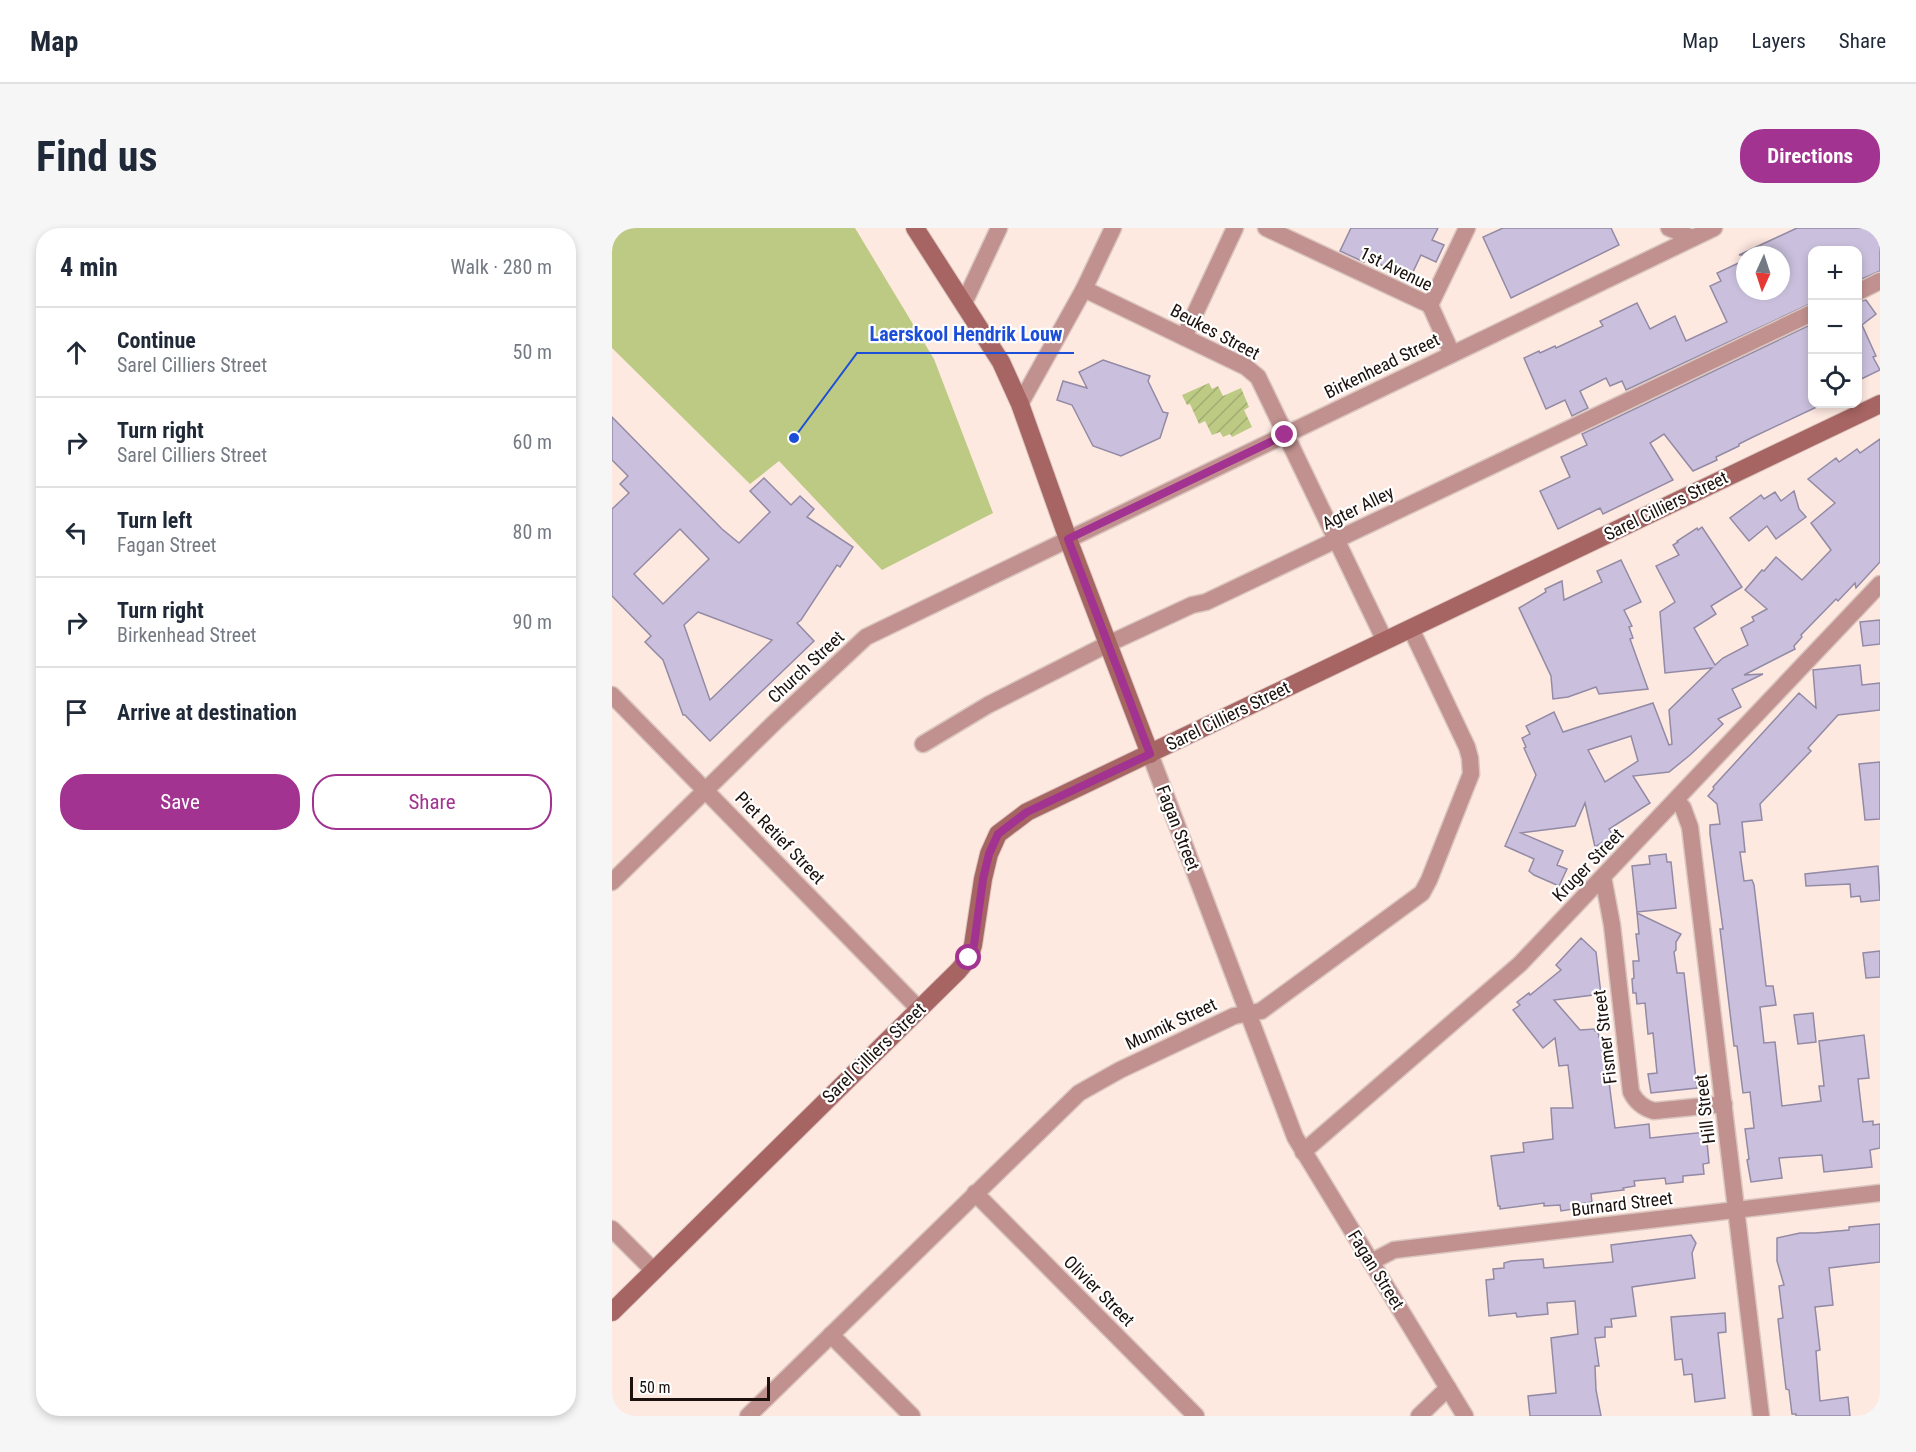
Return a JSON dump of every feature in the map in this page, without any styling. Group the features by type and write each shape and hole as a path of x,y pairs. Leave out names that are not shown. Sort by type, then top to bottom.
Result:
{"street":[{"name":"Fagan Street","path":"915,228 1001,362 1020,404 1068,539 1295,1137 1466,1416"},
{"path":"964,303 999,228"},
{"path":"1020,404 1084,289 1113,228"},
{"path":"1184,337 1235,228"},
{"name":"1st Avenue","path":"1266,228 1430,305 1452,354"},
{"path":"1430,305 1467,228"},
{"path":"1669,228 1692,238"},
{"name":"Birkenhead Street","path":"1068,539 1713,228"},
{"path":"1862,290 1880,281"},
{"name":"Beukes Street","path":"1084,289 1184,337 1253,372 1258,377 1385,641"},
{"name":"Agter Alley","path":"923,744 988,705 1108,644 1192,604 1206,602 1808,315"},
{"name":"Sarel Cilliers Street","path":"612,1312 969,958 974,945 983,879 989,854 998,834 1027,812 1876,408"},
{"name":"Church Street","path":"612,882 866,637 1068,539"},
{"name":"Kruger Street","path":"1303,1152 1520,964 1677,801 1880,584"},
{"name":"Munnik Street","path":"748,1416 1079,1093 1120,1070 1234,1016 1261,1011 1422,893 1430,880 1467,783 1471,766 1467,747 1410,629"},
{"name":"Piet Retief Street","path":"612,695 920,1009"},
{"name":"Hill Street","path":"1677,801 1683,808 1690,827 1761,1416"},
{"name":"Fismer Street","path":"1604,877 1612,925 1631,1092 1646,1109 1654,1111 1724,1104"},
{"name":"Olivier Street","path":"975,1193 1196,1416"},
{"name":"Burnard Street","path":"1371,1262 1394,1250 1880,1193"},
{"path":"612,1229 654,1270"},
{"path":"831,1335 912,1416"},
{"path":"1419,1416 1448,1388"}],"green space":[{"path":"612,228 855,228 934,359 993,513 882,570 779,461 750,484 612,348"},
{"path":"1209,383 1212,389 1218,386 1223,396 1241,388 1249,407 1244,410 1252,427 1232,437 1230,434 1223,437 1220,432 1212,435 1205,421 1199,424 1190,404 1187,405 1182,395"}],"building":[{"path":"1351,228 1438,228 1432,240 1444,245 1436,262 1421,255 1410,278 1366,258 1364,262 1340,251"},
{"path":"1503,228 1611,228 1619,245 1511,298 1483,237"},
{"path":"1797,228 1880,228 1880,271 1862,279 1862,246 1808,246 1808,305 1626,390 1622,381 1610,386 1606,378 1580,391 1588,408 1572,416 1565,400 1546,409 1524,358 1555,346 1556,348 1603,326 1600,321 1637,303 1650,329 1675,316 1686,341 1727,322 1710,286 1721,281 1717,273 1736,264 1736,300 1790,300 1790,246 1758,246"},
{"path":"1866,300 1876,314 1862,325 1862,301"},
{"path":"1862,325 1876,356 1873,357 1880,370 1862,379"},
{"path":"1808,326 1808,408 1815,408 1739,444 1716,457 1717,460 1693,471 1664,434 1650,443 1673,480 1603,514 1600,508 1558,529 1540,491 1570,477 1561,457 1587,445 1582,434"},
{"path":"1103,360 1150,376 1148,381 1163,412 1168,413 1160,438 1121,456 1093,446 1072,405 1057,400 1063,381 1087,388 1079,372"},
{"path":"612,417 722,529 739,543 770,512 750,491 764,478 791,505 800,496 814,509 807,517 853,547 840,567 837,565 797,623 814,641 710,741 683,715 663,660 645,642 651,636 612,596 612,509 629,493 620,484 628,476 612,460","holes":["680,529 709,559 663,604 634,574","698,612 772,640 710,700 684,625"]},
{"path":"1880,439 1880,562 1856,588 1855,583 1838,601 1836,599 1801,635 1802,637 1794,646 1795,649 1744,675 1763,674 1732,689 1741,707 1718,719 1723,724 1690,755 1669,772 1633,776 1650,803 1609,829 1613,836 1595,847 1585,803 1575,826 1521,833 1563,851 1557,865 1567,869 1559,886 1534,875 1529,871 1534,859 1505,846 1536,775 1524,748 1526,747 1522,738 1530,734 1526,726 1554,712 1563,732 1653,703 1669,745 1672,744 1669,710 1712,668 1665,673 1660,612 1675,602 1656,566 1679,555 1673,545 1702,527 1742,587 1711,606 1716,614 1694,628 1715,665 1723,658 1748,645 1741,628 1754,621 1752,617 1767,609 1745,590 1762,570 1764,571 1776,557 1802,580 1831,550 1811,523 1835,503 1808,479 1836,458 1839,462 1857,449 1860,453","holes":["1631,736 1638,761 1605,782 1588,750"]},
{"path":"1794,491 1799,509 1806,517 1776,539 1767,526 1749,541 1730,518 1761,495 1764,499 1775,492 1781,501"},
{"path":"1621,560 1641,602 1624,610 1632,626 1629,627 1633,638 1630,639 1648,689 1599,694 1596,687 1568,697 1553,699 1551,676 1519,608 1546,592 1545,589 1562,581 1564,600 1602,582 1597,571"},
{"path":"1880,620 1880,644 1863,646 1860,622"},
{"path":"1860,665 1862,685 1880,683 1880,710 1838,715 1808,748 1811,751 1760,804 1762,820 1742,822 1745,852 1740,852 1744,881 1752,880 1754,885 1766,986 1773,986 1776,1005 1760,1007 1764,1043 1775,1042 1782,1106 1821,1101 1819,1086 1824,1086 1819,1041 1864,1035 1869,1078 1858,1079 1863,1122 1873,1121 1873,1125 1880,1124 1880,1148 1870,1150 1872,1167 1824,1172 1822,1155 1779,1158 1782,1178 1751,1182 1745,1129 1754,1128 1750,1092 1743,1093 1737,1046 1734,1046 1720,929 1723,929 1710,834 1710,825 1720,824 1717,804 1708,796 1714,789 1713,787 1799,693 1816,708 1813,670"},
{"path":"1880,762 1880,819 1865,820 1859,764"},
{"path":"1666,854 1667,862 1671,862 1676,908 1637,912 1632,866 1650,864 1649,856"},
{"path":"1878,866 1880,900 1861,902 1860,896 1851,897 1850,884 1806,886 1805,874"},
{"path":"1637,913 1681,934 1674,952 1677,973 1684,973 1697,1088 1651,1093 1648,1074 1657,1073 1653,1033 1648,1034 1645,1003 1637,1004 1636,993 1633,993 1633,961 1639,961 1636,934 1639,934"},
{"path":"1581,938 1596,952 1601,994 1554,1000 1580,1030 1595,1029 1599,1037 1603,1036 1615,1128 1649,1124 1650,1138 1706,1132 1709,1163 1703,1164 1704,1174 1683,1176 1683,1182 1666,1184 1665,1178 1634,1181 1635,1186 1623,1188 1624,1190 1591,1194 1592,1202 1579,1204 1580,1208 1561,1211 1560,1205 1544,1206 1544,1203 1500,1209 1491,1156 1524,1152 1523,1143 1553,1139 1551,1108 1573,1108 1568,1065 1559,1066 1555,1038 1543,1048 1513,1010 1520,1005 1517,1002 1529,993 1530,995 1561,970 1556,965"},
{"path":"1880,951 1880,977 1866,978 1863,953"},
{"path":"1813,1013 1816,1042 1798,1044 1794,1015"},
{"path":"1880,1224 1880,1262 1829,1268 1833,1305 1815,1307 1820,1350 1816,1351 1820,1401 1848,1397 1850,1416 1796,1416 1792,1414 1789,1390 1786,1389 1778,1319 1783,1318 1779,1286 1784,1285 1777,1261 1777,1238 1800,1233 1849,1230 1849,1227"},
{"path":"1691,1235 1696,1243 1692,1253 1695,1278 1632,1287 1636,1316 1611,1319 1612,1327 1605,1327 1605,1337 1595,1338 1599,1366 1595,1366 1596,1390 1601,1416 1530,1416 1528,1396 1556,1393 1551,1338 1578,1334 1575,1301 1547,1303 1548,1314 1517,1317 1516,1313 1489,1316 1486,1280 1494,1279 1493,1269 1504,1268 1504,1263 1511,1261 1543,1259 1544,1268 1613,1262 1611,1245"},
{"path":"1725,1313 1726,1332 1718,1333 1725,1398 1695,1402 1692,1374 1684,1375 1682,1359 1675,1360 1671,1317"}],"place":[{"name":"Laerskool Hendrik Louw","path":"794,438"}],"route":[{"path":"969,958 974,945 983,879 989,854 998,834 1027,812 1150,754 1068,539 1285,435"}]}
